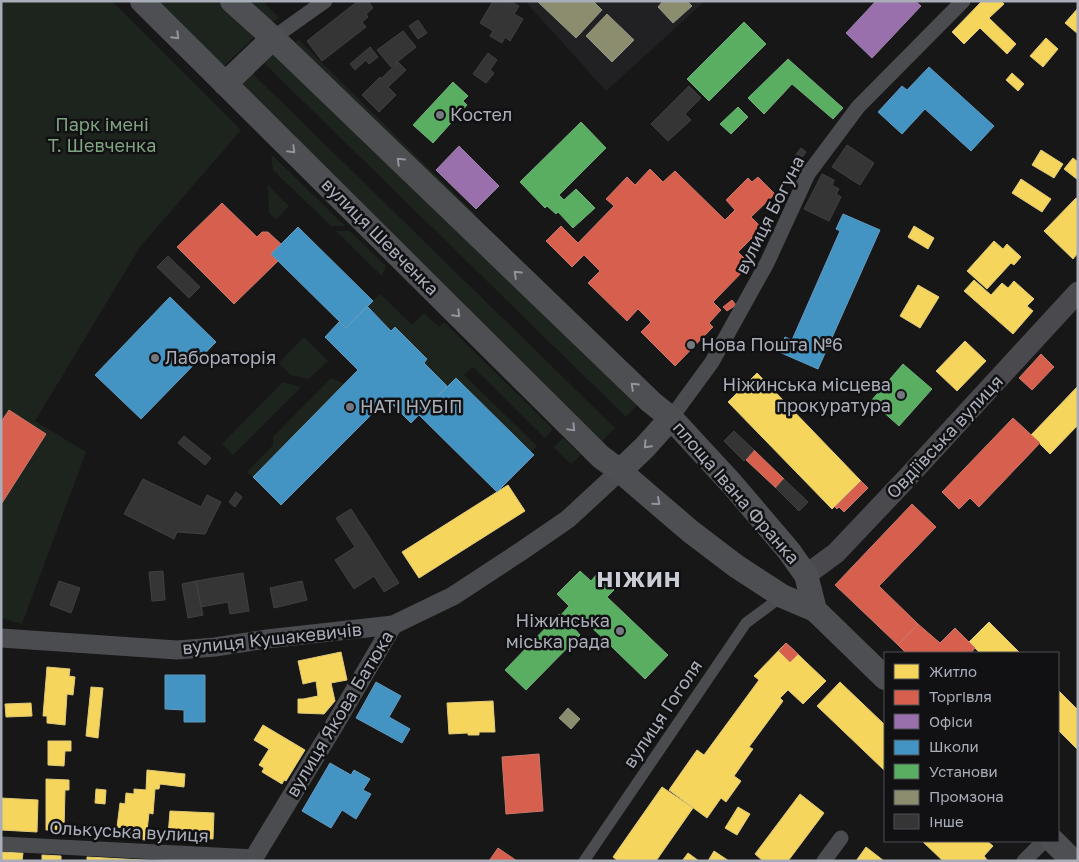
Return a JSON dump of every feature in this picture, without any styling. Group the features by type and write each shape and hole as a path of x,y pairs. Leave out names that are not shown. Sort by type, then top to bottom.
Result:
{"main road":[{"name":"вулиця Шевченка","path":"142,1 601,457 620,471"},
{"path":"232,1 273,38 644,396 672,418"},
{"path":"225,84 273,38"},
{"name":"Овдіївська вулиця","path":"806,575 836,553 1078,292"},
{"name":"площа Івана Франка","path":"672,418 789,551 806,575 815,610 782,596 736,566 690,531 620,471 646,447 672,418"},
{"name":"площа Івана Франка","path":"782,596 806,575"},
{"path":"815,610 884,677"},
{"path":"1054,842 1073,861"}],"street":[{"path":"273,38 325,1"},
{"name":"вулиця Богуна","path":"672,418 712,362 767,263 808,174 858,107 963,1"},
{"name":"вулиця Якова Батюка","path":"254,859 393,625 453,596 523,550 568,519 620,471"},
{"name":"вулиця Гоголя","path":"584,861 746,623 782,596"},
{"name":"вулиця Кушакевичів","path":"1,638 178,650 393,625"},
{"path":"824,861 841,838"},
{"path":"1024,861 1043,842"},
{"name":"Олькуська вулиця","path":"1,844 254,859"}],"shaded area":[{"path":"525,1 705,1 606,91"}],"green space":[{"name":"Парк імені Т. Шевченка","path":"1,1 112,1 241,130 140,247 35,421 86,452 22,624 1,618"},
{"path":"154,1 225,1 258,33 222,68"},
{"path":"250,1 262,1 279,18 274,21 269,20"},
{"path":"298,39 476,215 473,216 294,45"},
{"path":"276,48 639,403 626,417 263,62"},
{"path":"252,73 615,428 602,441 239,86"},
{"path":"271,154 345,226 331,226 273,170"},
{"path":"268,185 289,206 276,220 269,213"},
{"path":"336,231 350,231 386,266 382,276"},
{"path":"380,294 412,325 424,313 439,327 444,322 553,429 545,438 473,367 464,375 537,446 531,452 456,378 447,386 424,363 427,359 395,327 391,331 367,306"},
{"path":"304,337 328,361 309,379 290,375 279,363"},
{"path":"331,378 345,384 253,477 247,472 273,445 273,437"},
{"path":"283,382 301,387 233,455 222,444"},
{"path":"563,438 581,455 571,464 553,447"}],"building: Житло":[{"path":"982,1 1001,1 1004,4 989,18 1016,44 1007,54 980,28 964,44 952,32"},
{"path":"1078,8 1078,34 1065,23"},
{"path":"1046,38 1058,49 1043,67 1030,56"},
{"path":"1012,73 1024,84 1018,91 1006,80"},
{"path":"1041,150 1063,164 1054,178 1032,165"},
{"path":"1073,158 1078,162 1078,180 1064,169"},
{"path":"1021,179 1051,199 1042,212 1012,193"},
{"path":"1076,198 1078,199 1078,253 1073,259 1044,231"},
{"path":"914,226 934,238 928,249 908,237"},
{"path":"994,241 1003,249 1007,244 1021,257 1014,265 1011,263 987,289 967,271"},
{"path":"974,280 991,295 1002,283 1008,288 1014,281 1034,299 1027,306 1033,311 1013,334 964,291"},
{"path":"918,285 939,297 920,328 900,316"},
{"path":"965,341 986,361 957,391 936,371"},
{"path":"757,373 861,481 832,509 728,402"},
{"path":"1078,386 1078,425 1050,454 1031,435"},
{"path":"508,485 525,511 419,578 402,552"},
{"path":"989,622 1019,652 979,652 969,642"},
{"path":"786,643 826,681 803,704 788,690 780,698 783,701 749,747 753,749 734,776 741,781 726,802 721,798 707,818 669,790 697,750 704,755 759,680 754,676"},
{"path":"341,652 347,680 331,683 335,701 324,714 298,713 298,699 318,696 316,681 303,684 298,661"},
{"path":"47,667 70,669 69,676 75,677 73,695 67,694 65,725 47,723 47,716 43,716"},
{"path":"840,682 884,724 884,770 817,706"},
{"path":"91,687 103,688 98,738 86,736"},
{"path":"1059,691 1078,710 1078,750 1059,731"},
{"path":"493,701 495,732 479,732 479,735 468,735 468,733 449,734 447,703"},
{"path":"31,703 32,716 6,717 5,704"},
{"path":"263,725 305,750 286,781 284,780 282,784 262,772 264,768 259,765 269,749 254,740"},
{"path":"48,741 71,741 71,751 65,751 64,766 48,765"},
{"path":"147,770 185,774 184,787 160,784 159,789 155,789 153,814 149,813 146,840 129,838 130,829 117,827 120,803 125,804 126,793 134,794 134,789 146,790"},
{"path":"46,779 69,780 69,790 65,790 64,830 46,830"},
{"path":"662,787 693,808 656,861 618,861 613,857"},
{"path":"96,789 106,790 105,804 95,803"},
{"path":"800,794 824,813 788,861 763,861 755,854"},
{"path":"1,798 38,800 37,832 1,830"},
{"path":"738,807 750,814 737,835 725,828"},
{"path":"170,811 214,813 213,839 168,836"},
{"path":"923,842 988,842 993,846 984,856 988,861 943,861"},
{"path":"866,847 884,861 856,861"},
{"path":"714,851 729,861 708,861"},
{"path":"1,852 23,853 22,861 1,861"},
{"path":"688,853 699,861 682,861"},
{"path":"42,855 61,856 61,861 42,861"},
{"path":"87,857 160,861 87,861"}],"building: Торгівля":[{"path":"650,169 663,182 675,171 725,220 735,210 726,200 748,178 752,182 758,177 775,194 751,217 762,228 738,252 750,264 713,302 721,310 709,323 713,327 675,366 641,332 651,322 638,309 627,321 588,283 600,271 584,255 572,267 546,241 561,226 578,243 614,206 606,199 627,177 635,185"},
{"path":"222,203 257,237 262,232 268,232 281,244 271,254 278,261 234,304 177,247"},
{"path":"732,300 736,305 727,311 723,307"},
{"path":"1041,354 1054,367 1032,390 1019,378"},
{"path":"9,410 46,434 2,503 1,422"},
{"path":"1013,418 1040,443 979,507 970,498 959,509 942,492"},
{"path":"754,450 784,479 776,488 746,460"},
{"path":"861,481 868,488 844,512 839,507 837,509 835,507"},
{"path":"912,504 936,527 879,586 918,624 898,645 835,585"},
{"path":"918,624 940,643 955,628 975,648 972,652 905,652 898,645"},
{"path":"786,643 798,654 790,662 779,651"},
{"path":"539,754 543,811 506,814 502,757"},
{"path":"498,848 517,861 489,861"}],"building: Офіси":[{"path":"876,1 915,1 921,6 872,58 846,33"},
{"path":"459,146 499,186 476,209 436,170"}],"building: Школи":[{"path":"929,67 994,126 971,151 925,109 902,134 878,112 902,86 907,90"},
{"path":"843,214 880,230 818,369 779,352 785,337 792,340 840,231 836,229"},
{"path":"298,227 373,301 346,328 271,254"},
{"name":"Лабораторія","path":"170,297 216,342 141,419 95,375"},
{"name":"НАТІ НУБІП","path":"367,306 391,331 395,327 427,359 424,363 447,386 411,423 387,399 281,505 253,477 358,370 325,337 339,322 346,328"},
{"path":"456,378 534,455 497,492 419,415"},
{"path":"165,675 205,675 205,722 184,722 184,710 165,709"},
{"path":"376,682 401,696 389,717 410,729 402,743 356,718"},
{"path":"330,763 351,775 354,770 370,779 363,790 371,794 356,819 342,810 331,828 302,811"}],"building: Установи":[{"path":"744,22 766,44 709,101 687,79"},
{"path":"788,59 843,108 833,119 792,84 764,114 748,98"},
{"name":"Костел","path":"453,82 468,96 463,101 467,105 433,143 413,125"},
{"path":"738,107 748,117 731,134 720,124"},
{"path":"581,122 606,148 559,195 564,200 576,189 595,208 573,228 558,212 556,214 547,206 545,208 520,182"},
{"name":"Ніжинська місцева прокуратура","path":"903,364 932,389 899,426 871,401"},
{"name":"Ніжинська міська рада","path":"580,571 591,581 597,574 614,590 607,597 668,655 645,679 583,619 574,628 580,635 526,690 505,670 569,606 557,594"}],"building: Промзона":[{"path":"537,1 593,1 602,10 576,38"},
{"path":"663,1 687,1 692,6 673,23 658,7"},
{"path":"607,14 634,40 612,62 586,36"},
{"path":"568,708 580,719 571,729 559,718"}],"building: Інше":[{"path":"358,1 368,1 373,8 366,14 368,17 362,22 366,27 322,61 307,41"},
{"path":"493,1 510,1 519,6 514,14 523,19 510,41 505,37 502,43 490,36 493,31 480,23"},
{"path":"418,20 427,33 418,39 409,26"},
{"path":"403,31 416,47 391,67 377,50"},
{"path":"370,47 378,57 369,64 366,60 355,70 350,64"},
{"path":"488,53 497,60 490,70 494,73 486,83 473,74"},
{"path":"398,62 406,70 388,87 396,95 379,112 362,95"},
{"path":"689,86 701,98 685,114 691,120 668,141 651,124"},
{"path":"847,145 874,163 860,185 832,167"},
{"path":"801,148 806,152 800,160 795,156"},
{"path":"822,174 834,180 832,185 839,189 836,194 841,197 829,221 804,209"},
{"path":"168,256 200,287 189,298 157,267"},
{"path":"734,431 754,450 744,461 724,441"},
{"path":"184,436 211,458 205,465 178,443"},
{"path":"143,479 201,507 207,495 221,502 205,534 177,532 174,539 124,514"},
{"path":"784,479 808,502 799,511 776,488"},
{"path":"236,492 242,497 235,507 229,502"},
{"path":"351,509 399,583 384,592 374,576 354,589 335,560 355,547 336,518"},
{"path":"163,571 165,600 152,601 149,572"},
{"path":"243,573 249,611 230,614 228,602 201,607 196,581"},
{"path":"59,581 80,588 71,613 50,605"},
{"path":"196,581 203,615 188,618 182,584"},
{"path":"302,581 307,600 274,608 270,588"}],"place":[{"name":"Костел","path":"440,115"},
{"name":"Нова Пошта №6","path":"691,345"},
{"name":"Лабораторія","path":"155,358"},
{"name":"Ніжинська місцева прокуратура","path":"901,395"},
{"name":"НАТІ НУБІП","path":"350,407"},
{"name":"Ніжинська міська рада","path":"620,631"}],"district":[{"name":"НІЖИН","path":"639,579"}]}
